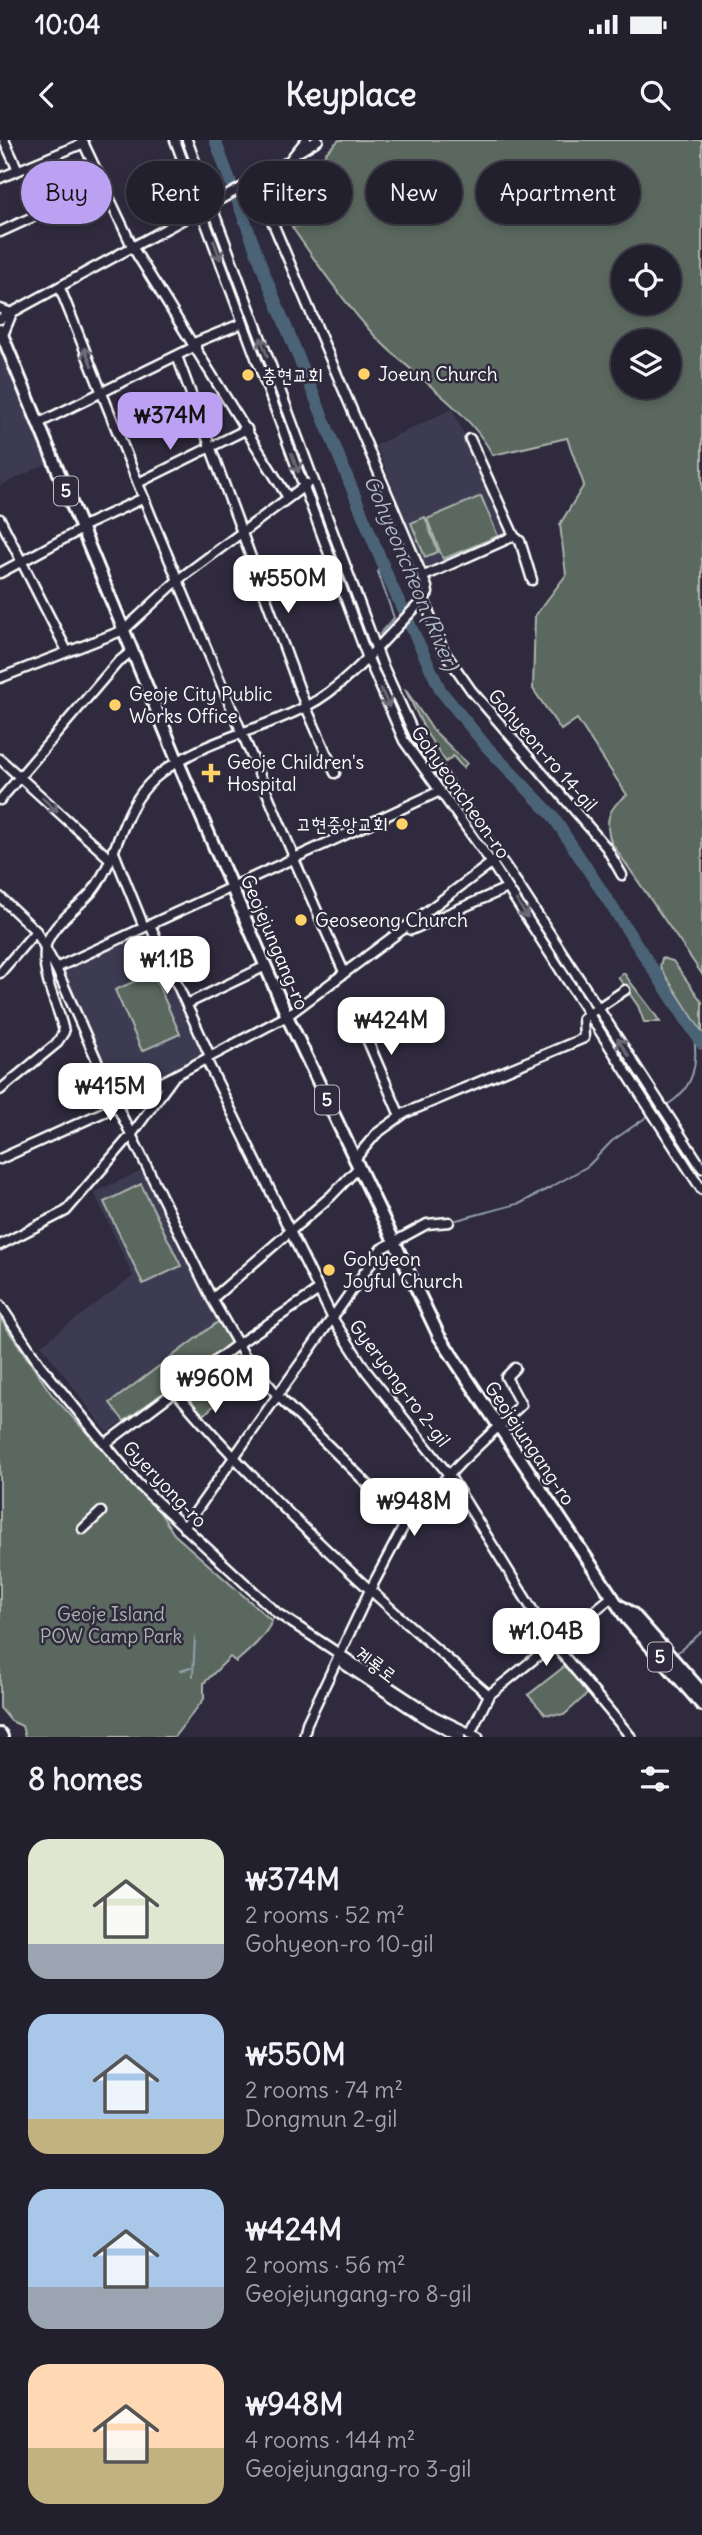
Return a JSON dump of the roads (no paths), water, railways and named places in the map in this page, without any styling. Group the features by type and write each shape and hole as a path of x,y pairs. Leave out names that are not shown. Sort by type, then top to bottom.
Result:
{"main road":[{"name":"Geojejungang-ro","path":"1,335 178,762 287,1016 439,1336 497,1428 622,1607 627,1619 702,1705"},
{"name":"Geojejungang-ro","path":"622,1607 633,1614 702,1692"}],"street":[{"path":"5,140 18,170"},
{"name":"Gohyeoncheon-ro","path":"175,140 183,161"},
{"name":"Gohyeoncheon-ro","path":"187,140 196,161"},
{"path":"289,161 306,140"},
{"path":"297,152 318,140"},
{"path":"0,178 83,142 92,161"},
{"path":"112,204 133,248 287,496"},
{"path":"0,232 21,222"},
{"path":"0,319 177,224"},
{"name":"Gohyeoncheon-ro","path":"208,224 367,656 404,741 495,860 507,888 663,1107 702,1168"},
{"name":"Gohyeoncheon-ro","path":"222,224 314,481 415,736 593,1011 702,1190"},
{"name":"Gohyeon-ro 14-gil","path":"273,224 428,591 424,599 443,650 471,690 606,847 622,875"},
{"path":"60,288 241,733 344,972"},
{"path":"0,309 12,313"},
{"path":"1,335 12,313"},
{"path":"38,424 103,394 195,344 243,323"},
{"path":"177,356 306,707 335,773"},
{"path":"138,483 247,429"},
{"path":"470,439 514,536 520,541 532,580"},
{"path":"0,678 124,630 179,579 243,533 287,496 314,481"},
{"path":"0,573 81,528 144,498"},
{"path":"0,519 67,651"},
{"path":"422,577 514,536"},
{"path":"0,1090 56,1044 64,1032 48,987 45,948 48,939 93,891 123,823 153,779 178,762 306,707 331,691 424,599"},
{"path":"0,800 117,663 132,651"},
{"path":"0,758 111,855"},
{"path":"56,968 231,885 440,791"},
{"name":"Gyeryong-ro 2-gil","path":"111,855 187,1004 208,1058 333,1319 367,1372 449,1475 553,1643 631,1737"},
{"path":"0,1159 117,1106 287,1016 495,860"},
{"path":"395,937 507,888"},
{"path":"0,897 36,931 56,968 117,1106 212,1299 238,1344 279,1397 406,1522"},
{"path":"0,973 36,931"},
{"path":"187,1004 266,966"},
{"path":"212,1299 290,1232 357,1163 376,1134 400,1116 584,1038 581,1020 625,990"},
{"path":"355,1011 400,1116"},
{"path":"0,1245 66,1211 132,1134 174,1076"},
{"path":"184,1528 381,1249 392,1240 427,1224 449,1222"},
{"path":"105,1444 238,1344 319,1290"},
{"name":"Gyeryong-ro","path":"0,1305 40,1365 137,1483 277,1613 339,1655"},
{"path":"304,1737 307,1723 369,1591 406,1522 449,1475 521,1405 506,1377 515,1368"},
{"path":"175,1391 233,1457 369,1591 489,1695"},
{"path":"83,1529 102,1512"},
{"path":"474,1736 489,1695 613,1596"},
{"name":"계룡로","path":"339,1655 434,1716 474,1736"},
{"name":"계룡로","path":"339,1655 345,1665 429,1721 460,1737"}],"waterway":[{"name":"Gohyeoncheon (River)","path":"215,140 265,275 390,582 441,691 486,746 552,815 702,1044"},
{"path":"380,634 394,618 378,572 383,562"},
{"path":"665,1106 689,1083 695,1064 693,1031"},
{"path":"453,1221 521,1203 553,1186 588,1166 612,1141 651,1114"},
{"path":"678,1652 702,1632"},
{"path":"193,1676 195,1637"},
{"path":"180,1671 191,1668"}],"place":[{"name":"Joeun Church","path":"364,374"},
{"name":"충현교회","path":"248,375"},
{"name":"Geoje City Public Works Office","path":"115,705"},
{"name":"Geoje Children's Hospital","path":"211,773"},
{"name":"고현중앙교회","path":"402,824"},
{"name":"Geoseong Church","path":"301,920"},
{"name":"Gohyeon Joyful Church","path":"329,1270"}],"park label":[{"name":"Geoje Island POW Camp Park","path":"111,1625"}]}
